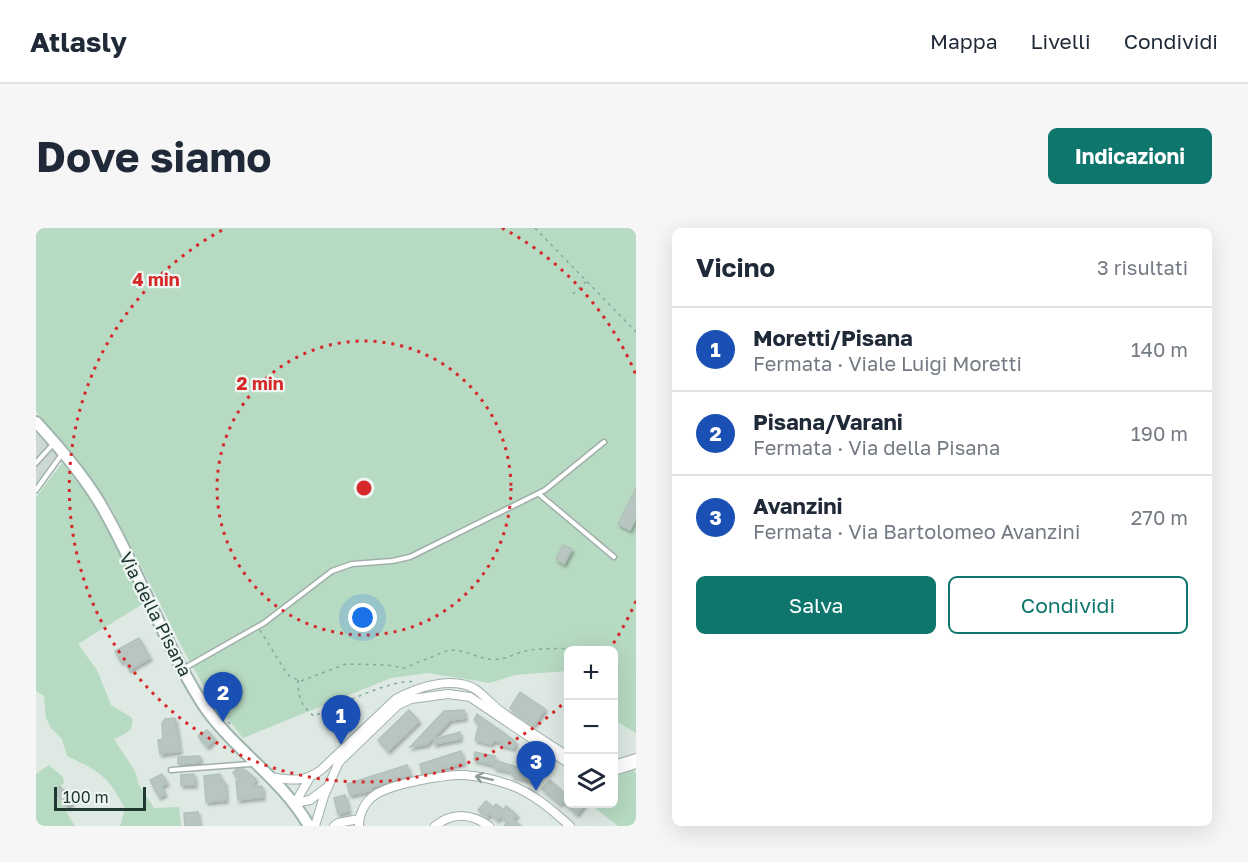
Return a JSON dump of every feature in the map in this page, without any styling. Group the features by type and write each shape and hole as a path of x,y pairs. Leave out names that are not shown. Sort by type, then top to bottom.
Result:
{"main road":[{"name":"Via della Pisana","path":"36,422 63,453 105,512 183,669 206,708 295,803 309,826"}],"street":[{"path":"295,803 311,777 390,704 403,695 421,689 450,684 463,685 476,690 496,708 565,754"},
{"path":"429,695 433,689 446,687 476,690"},
{"path":"315,826 329,784 340,761 390,712 406,700 429,695 456,694 474,699 564,760"},
{"path":"618,764 636,758"},
{"path":"618,770 636,764"},
{"path":"334,826 338,823 359,823 366,802 380,792 438,777 463,775 521,789 570,826"},
{"path":"270,777 292,780 311,777"},
{"path":"295,803 312,799 329,784"},
{"path":"435,826 464,816 473,817 489,826"}],"lane":[{"path":"183,669 258,627 332,571 352,564 403,559 538,494 604,442"},
{"path":"36,464 55,443"},
{"path":"36,490 63,453"},
{"path":"538,494 614,557"},
{"path":"171,770 249,764 253,760"}],"path":[{"path":"535,228 636,332"},
{"path":"573,294 587,281"},
{"path":"258,627 287,674 301,681 345,664 387,665 404,669 449,650 500,659 529,650 564,649"},
{"path":"298,680 303,707 314,716 395,684 409,681 417,684 421,689"}],"shaded area":[{"path":"36,433 57,455 36,484"}],"green space":[{"path":"36,228 636,228 636,733 618,722 618,646 564,646 564,671 515,675 490,683 428,673 391,678 243,738 213,703 111,507 74,455 36,412"},
{"path":"62,463 90,498 117,546 144,603 78,644 97,670 111,705 132,718 130,729 114,739 135,771 139,785 154,808 179,807 181,826 120,826 125,809 113,789 102,776 67,756 62,739 51,728 46,718 44,696 36,691 36,497"},
{"path":"49,765 63,777 64,783 53,791 75,826 36,826 36,774"},
{"path":"633,768 636,774 636,826 618,826 595,808 618,808 618,775"}],"building":[{"path":"636,488 636,518 630,530 618,524"},
{"path":"563,545 572,549 564,564 556,559"},
{"path":"139,638 150,658 129,670 124,660 121,662 115,651"},
{"path":"520,692 545,709 534,725 510,708"},
{"path":"409,710 419,721 388,751 378,740"},
{"path":"464,710 465,718 450,720 427,744 410,747 444,711"},
{"path":"477,714 515,741 514,748 501,745 502,742 493,741 491,744 475,740 479,724 474,720"},
{"path":"175,718 180,751 160,754 158,740 163,739 162,723 165,719"},
{"path":"207,730 215,739 207,747 198,736"},
{"path":"460,732 460,739 434,744 434,739"},
{"path":"461,751 464,763 422,774 420,764"},
{"path":"475,752 495,756 494,760 534,772 532,781 512,776 513,772 494,768 494,765 474,760"},
{"path":"200,756 200,762 178,764 178,757"},
{"path":"407,765 410,775 370,788 371,790 350,795 347,784"},
{"path":"236,769 244,769 256,779 252,787 262,786 263,797 238,800 236,781 241,781 233,773"},
{"path":"162,774 167,783 161,786 165,794 159,797 150,780"},
{"path":"194,774 195,785 181,785 181,775"},
{"path":"220,774 221,782 225,782 226,800 206,802 204,776"},
{"path":"550,780 564,792 564,803 562,801 560,804 542,789"},
{"path":"60,786 72,803 66,807 54,790"},
{"path":"345,795 349,811 338,814 334,798"},
{"path":"486,801 493,807 496,804 504,810 506,806 517,815 513,819 521,826 504,826 507,822 500,816 497,820 490,813 487,817 478,810"},
{"path":"570,808 582,808 577,814"},
{"path":"198,812 199,826 185,826 184,813"}],"place":[{"name":"Pisana/Varani","path":"223,722"},
{"name":"Moretti/Pisana","path":"341,745"},
{"name":"Avanzini","path":"536,791"}]}
